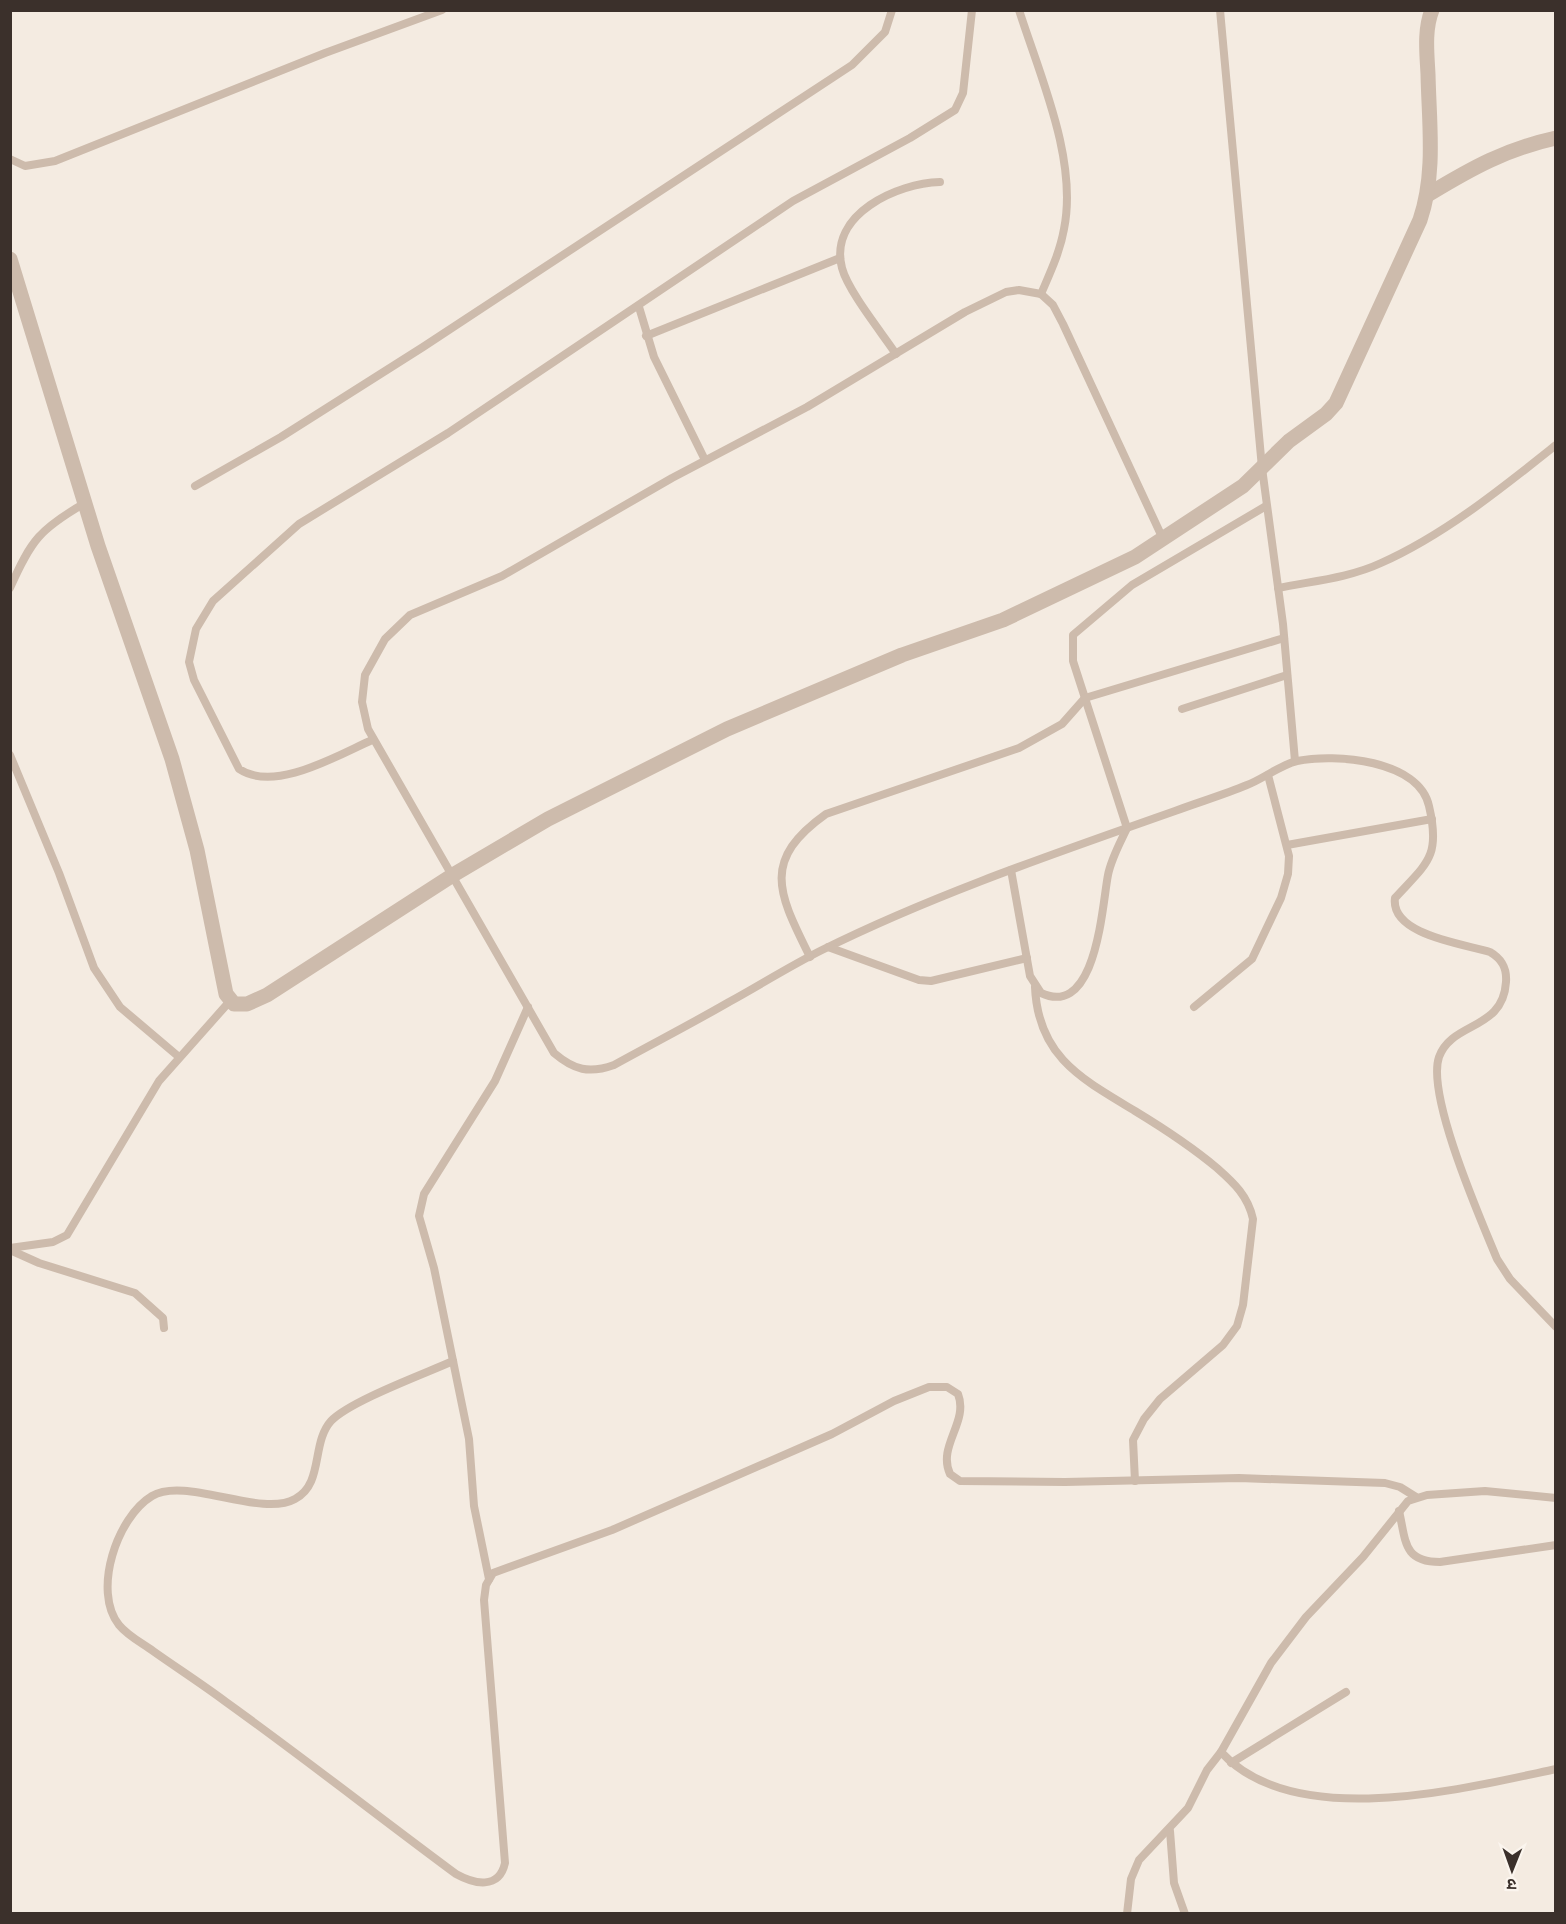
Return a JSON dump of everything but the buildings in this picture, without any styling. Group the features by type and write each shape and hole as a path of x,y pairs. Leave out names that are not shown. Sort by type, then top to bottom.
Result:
{"street":[{"path":"10,259 85,503 172,759 197,850 223,983 230,1001 240,1005 267,994 453,875 548,819 728,729 902,655 1003,620 1045,602 1135,557 1243,486 1336,403 1420,220 1429,194 1431,163 1427,42 1429,12"},
{"path":"1429,194 1482,162 1519,147 1556,138"}],"lane":[{"path":"10,159 25,166 55,161 325,53 442,10"},
{"path":"195,486 281,437 852,65 885,32 892,10"},
{"path":"372,740 305,769 284,775 261,777 239,769 194,680 189,662 191,642 206,612 232,583 299,524 448,433 794,201 910,138 955,110 963,93 972,10"},
{"path":"1019,10 1054,126 1067,195 1060,247 1041,294"},
{"path":"1220,10 1262,468 1284,638 1295,761"},
{"path":"896,354 845,277 840,258 847,230 864,210 902,188 940,182"},
{"path":"646,336 840,258"},
{"path":"1163,539 1053,305 1041,294 1019,290 994,297 807,407 705,460 502,576 410,615 399,623 374,656 365,675 363,711 372,740 453,875 554,1053 565,1063 582,1071 597,1071 711,1012 828,947 1011,870 1248,785 1295,761 1338,759 1364,761 1405,775 1423,790 1428,800 1432,819 1433,852 1427,864 1395,898 1396,911 1401,920 1417,931 1490,952 1504,964 1507,980 1502,1001 1490,1018 1453,1040 1440,1056 1437,1070 1445,1118 1497,1259 1510,1279 1556,1327"},
{"path":"639,307 646,336 705,460"},
{"path":"1278,588 1358,572 1380,564 1451,521 1518,475 1556,445"},
{"path":"10,588 28,551 39,535 48,526 85,503"},
{"path":"1035,987 1048,996 1063,996 1072,992 1084,975 1096,949 1110,867 1127,828 1071,651 1073,635 1078,628 1132,585 1266,506"},
{"path":"810,957 787,911 781,880 786,856 812,825 841,808 1019,748 1062,724 1085,698 1284,638"},
{"path":"1182,709 1287,675"},
{"path":"10,754 59,873 94,968 120,1007 179,1057"},
{"path":"1194,1007 1248,964 1257,953 1281,898 1288,874 1287,845 1268,775"},
{"path":"1287,845 1432,819"},
{"path":"1011,870 1027,958 1035,987 1040,1024 1051,1045 1072,1071 1207,1160 1236,1184 1250,1207 1253,1219 1243,1305 1237,1326 1223,1345 1160,1399 1148,1413 1133,1440 1135,1481"},
{"path":"828,947 919,980 931,981 1027,958"},
{"path":"10,1249 53,1242 67,1235 153,1089 230,1001"},
{"path":"453,1361 339,1414 323,1433 309,1486 303,1494 287,1503 181,1491 162,1491 153,1496 135,1511 110,1555 109,1588 114,1616 127,1633 226,1701 456,1874 482,1883 498,1878 505,1863 484,1600 489,1579 476,1521 469,1440 453,1361 434,1268 420,1225 419,1208 424,1194 495,1081 528,1007"},
{"path":"10,1249 39,1263 139,1295 163,1318 164,1328"},
{"path":"489,1579 501,1569 612,1530 832,1434 894,1401 929,1388 953,1390 960,1401 958,1420 946,1461 950,1474 954,1478 968,1482 1239,1478 1385,1483 1400,1487 1416,1497"},
{"path":"1127,1914 1130,1886 1139,1860 1151,1845 1170,1831 1188,1808 1207,1770 1221,1752 1271,1663 1306,1617 1363,1557 1408,1501 1416,1497 1485,1491 1556,1498"},
{"path":"1399,1511 1410,1553 1420,1561 1440,1562 1556,1545"},
{"path":"1231,1763 1346,1692"},
{"path":"1221,1752 1231,1763 1271,1785 1302,1794 1358,1800 1412,1794 1556,1769"},
{"path":"1170,1831 1174,1883 1185,1914"}]}
